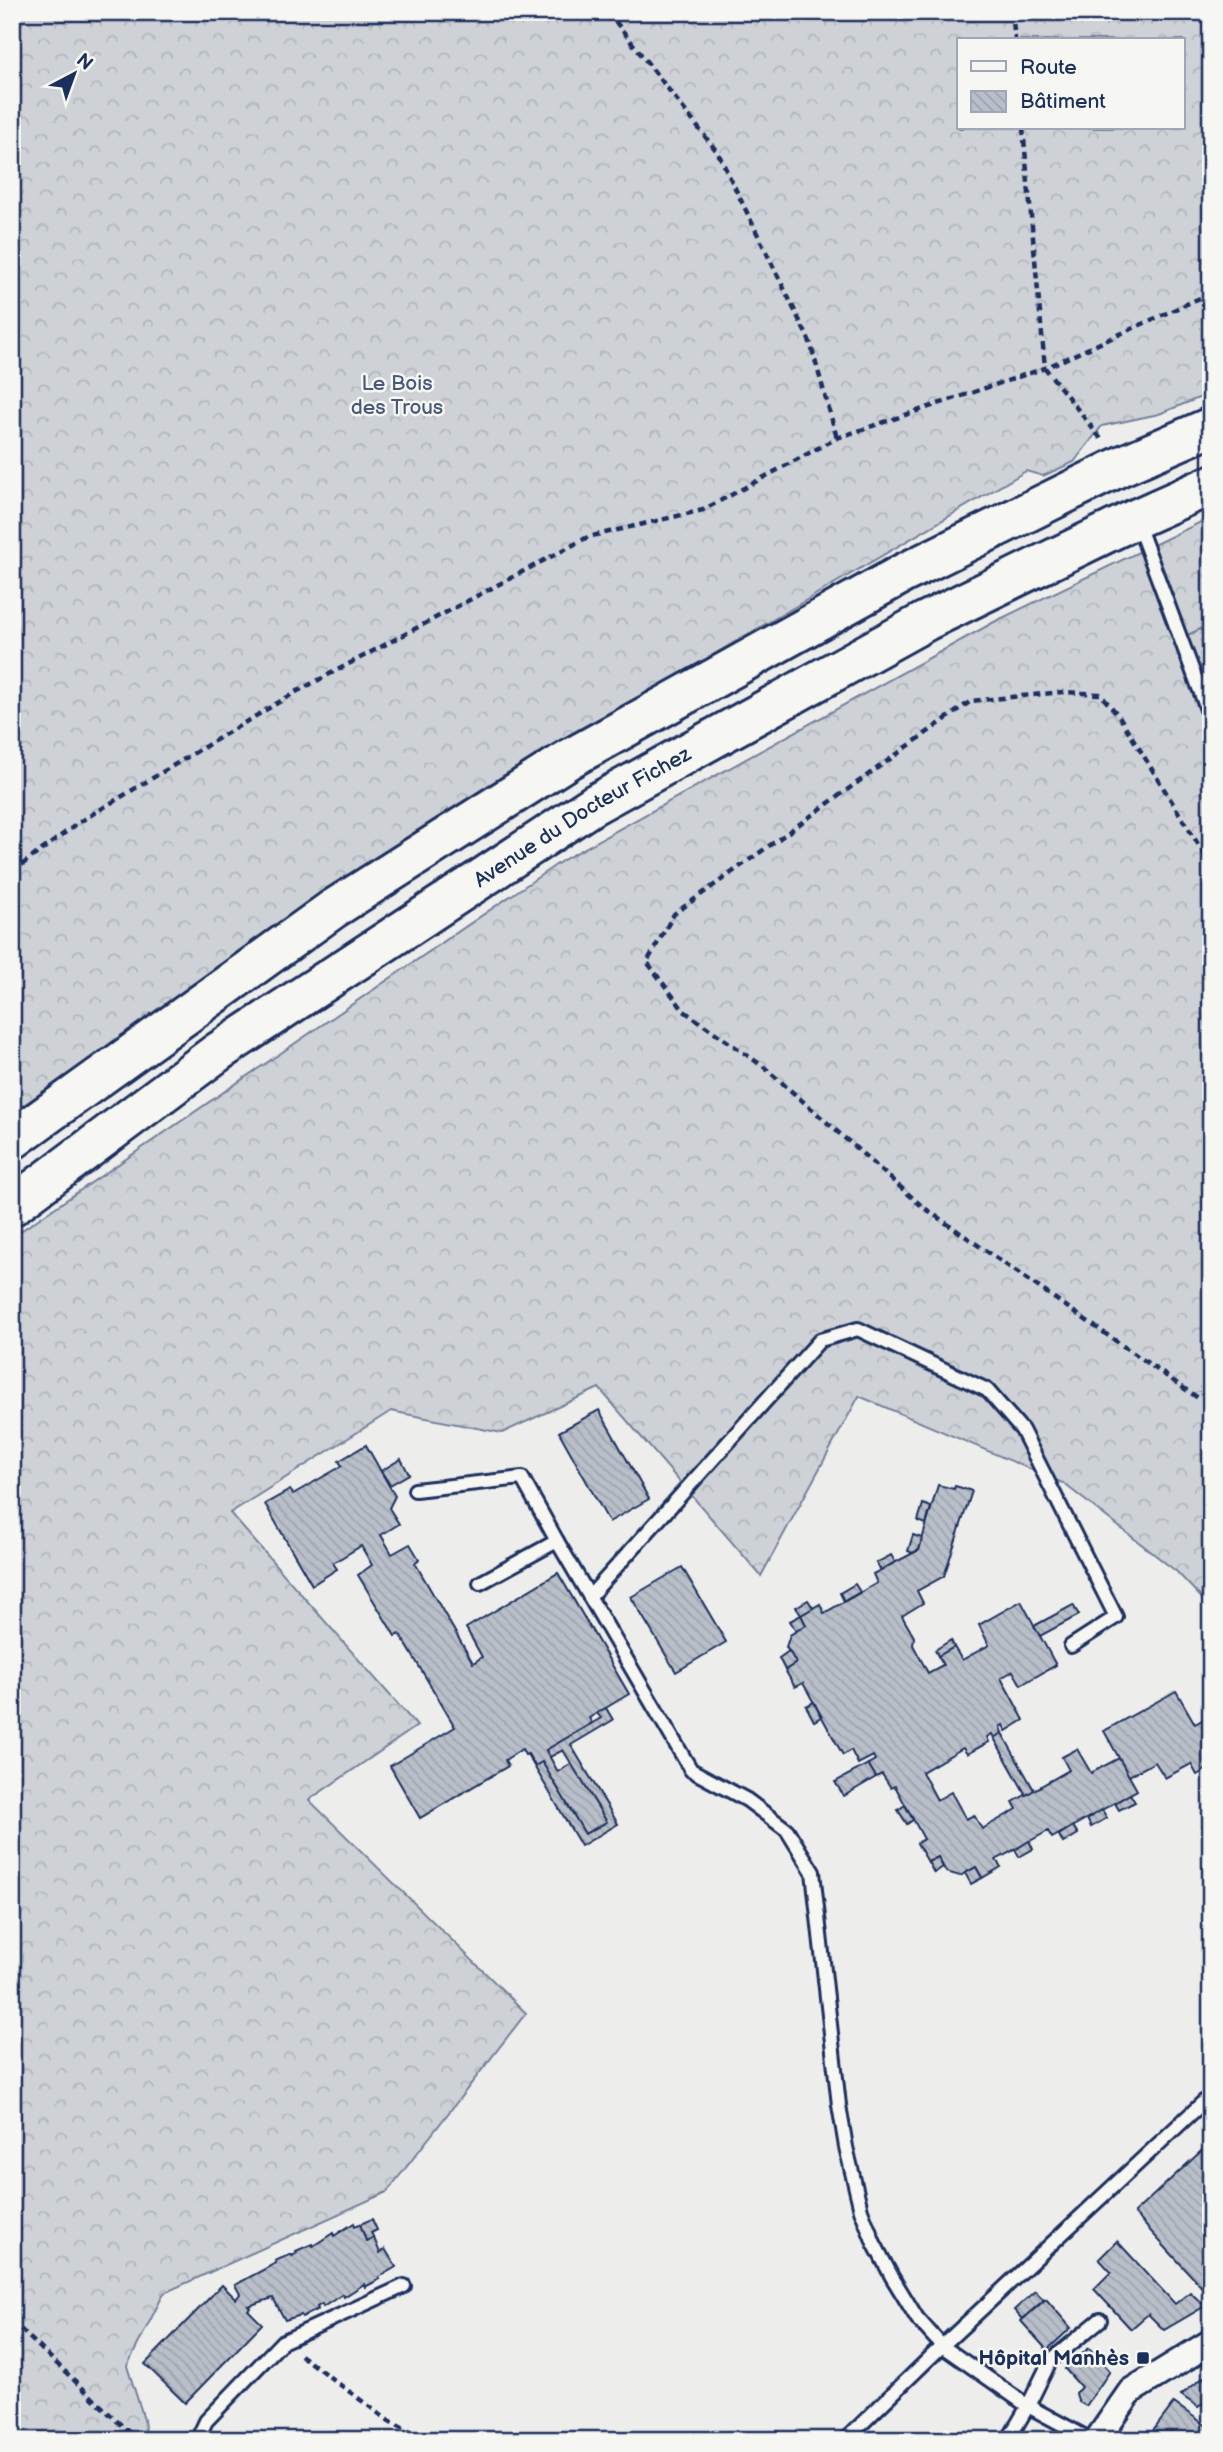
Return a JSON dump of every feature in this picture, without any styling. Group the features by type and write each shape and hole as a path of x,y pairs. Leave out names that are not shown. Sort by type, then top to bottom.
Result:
{"main road":[{"path":"12,1140 333,909 569,759 904,573 1121,466 1211,427"},
{"name":"Avenue du Docteur Fichez","path":"12,1206 218,1052 593,805 926,621 1202,489"}],"street":[{"path":"1097,2440 1131,2391 1211,2342"}],"lane":[{"path":"1135,519 1211,720"},
{"path":"590,1595 820,1340 858,1329 988,1390 1022,1430 1116,1617 1071,1646"},
{"path":"415,1490 522,1478 691,1770 747,1800 787,1830 813,1872 839,2105 861,2210 874,2243 917,2318 942,2346 1028,2406 1091,2440"},
{"path":"480,1583 557,1541"},
{"path":"845,2440 1211,2095"},
{"path":"197,2440 206,2421 282,2342 404,2286"},
{"path":"1008,2440 1050,2361 1100,2320"}],"path":[{"path":"608,12 718,153 810,342 837,438"},
{"path":"1012,12 1015,38"},
{"path":"1023,130 1045,368 1121,466"},
{"path":"12,872 81,821 294,694 588,537 703,510 837,438 1045,368 1211,293"},
{"path":"1211,865 1119,716 1100,694 1063,692 971,701 674,914 647,962 684,1011 764,1067 923,1207 1211,1407"},
{"path":"12,2321 137,2440"},
{"path":"282,2342 390,2421 426,2440"}],"green space":[{"name":"Le Bois des Trous","path":"12,12 1211,12 1211,393 1159,414 1102,426 1074,462 1043,476 1026,471 563,743 327,895 12,1113"},
{"path":"1211,517 1211,624 1181,638 1211,720 1211,1608 1177,1572 1063,1483 859,1396 761,1576 599,1388 502,1433 391,1411 230,1513 417,1726 309,1800 526,2013 387,2192 164,2293 127,2366 144,2419 146,2440 12,2440 12,1237 563,860 996,621"},
{"path":"1211,624 1211,720 1181,638"}],"building":[{"path":"599,1410 649,1499 609,1522 559,1432"},
{"path":"366,1445 395,1496 389,1508 399,1524 381,1535 392,1554 410,1544 419,1559 415,1563 473,1663 482,1657 466,1628 558,1573 629,1694 589,1718 592,1723 546,1750 558,1772 572,1763 607,1822 585,1834 542,1762 535,1766 522,1749 505,1760 508,1766 420,1818 390,1766 455,1727 400,1634 395,1636 358,1575 372,1565 361,1546 333,1563 337,1569 312,1585 265,1504 290,1490 293,1494 342,1466 339,1461"},
{"path":"401,1459 409,1474 390,1485 381,1471"},
{"path":"938,1485 972,1491 944,1576 917,1591 923,1603 902,1616 914,1637 913,1645 928,1673 943,1665 938,1656 954,1647 962,1660 989,1645 979,1625 1021,1601 1056,1665 1021,1685 1013,1671 1001,1678 1024,1720 1006,1731 1003,1725 1000,1727 1002,1733 994,1738 992,1734 987,1737 989,1742 967,1754 963,1748 922,1772 937,1800 951,1792 966,1819 974,1815 982,1829 1017,1809 1013,1802 1069,1770 1062,1757 1077,1749 1091,1773 1119,1758 1137,1790 1052,1838 1048,1831 996,1860 1001,1867 982,1878 976,1867 960,1876 946,1872 938,1857 928,1862 917,1843 924,1839 895,1786 891,1788 882,1774 876,1777 868,1764 875,1760 873,1756 858,1764 851,1750 843,1755 803,1683 795,1687 785,1670 796,1663 786,1647 790,1635 806,1625 801,1615 820,1604 824,1613 877,1583 873,1574 919,1550"},
{"path":"923,1504 931,1507 926,1524 918,1521"},
{"path":"913,1535 922,1538 919,1550 912,1553 908,1551"},
{"path":"891,1555 895,1562 881,1570 876,1563"},
{"path":"682,1567 726,1642 676,1672 631,1597"},
{"path":"855,1584 860,1592 844,1601 840,1593"},
{"path":"808,1600 813,1608 801,1615 796,1607"},
{"path":"1073,1605 1079,1615 1040,1636 1034,1626"},
{"path":"801,1615 806,1625 796,1631 790,1621"},
{"path":"951,1640 954,1647 938,1656 935,1650"},
{"path":"789,1651 796,1663 785,1670 779,1658"},
{"path":"1176,1691 1195,1724 1211,1715 1211,1767 1197,1775 1191,1764 1165,1778 1155,1762 1129,1776 1104,1731"},
{"path":"814,1702 821,1717 814,1721 806,1706"},
{"path":"606,1708 613,1720 571,1745 618,1824 581,1846 527,1754 535,1766 542,1762 585,1834 607,1822 563,1750 550,1757 546,1750 601,1718 597,1713"},
{"path":"1002,1733 1034,1790 1026,1795 994,1738"},
{"path":"868,1764 876,1777 844,1796 835,1782"},
{"path":"1130,1794 1135,1802 1119,1810 1115,1803"},
{"path":"905,1805 913,1820 907,1824 898,1810"},
{"path":"1102,1810 1107,1818 1091,1827 1087,1819"},
{"path":"1073,1826 1078,1834 1063,1843 1059,1835"},
{"path":"1029,1841 1033,1849 1019,1857 1015,1850"},
{"path":"938,1857 943,1867 934,1873 928,1862"},
{"path":"976,1867 982,1878 971,1884 965,1873"},
{"path":"1211,2142 1211,2290 1207,2293 1134,2213"},
{"path":"372,2219 377,2230 371,2233 374,2238 366,2241 360,2224"},
{"path":"354,2223 355,2226 360,2224 366,2241 374,2238 380,2253 385,2249 396,2267 379,2277 380,2279 365,2287 364,2284 344,2297 343,2294 323,2307 322,2304 302,2317 301,2315 285,2320 273,2298 248,2306 248,2310 262,2324 185,2403 145,2364 222,2285 236,2299 240,2294 235,2285 276,2263 275,2261 291,2254 292,2256 296,2251 312,2244 313,2246 333,2233 334,2236"},
{"path":"1117,2241 1175,2304 1190,2292 1205,2306 1164,2330 1148,2314 1131,2329 1094,2289 1111,2272 1099,2259"},
{"path":"1035,2291 1044,2300 1022,2319 1014,2310"},
{"path":"1046,2299 1071,2328 1047,2350 1021,2321"},
{"path":"1089,2348 1110,2371 1086,2406 1079,2402 1077,2397 1076,2393 1081,2387 1065,2369"},
{"path":"1204,2377 1211,2388 1211,2398 1198,2407 1181,2395"},
{"path":"1174,2403 1211,2429 1211,2440 1165,2440 1153,2431"}],"place":[{"name":"Hôpital Manhès","path":"1143,2358"}]}
